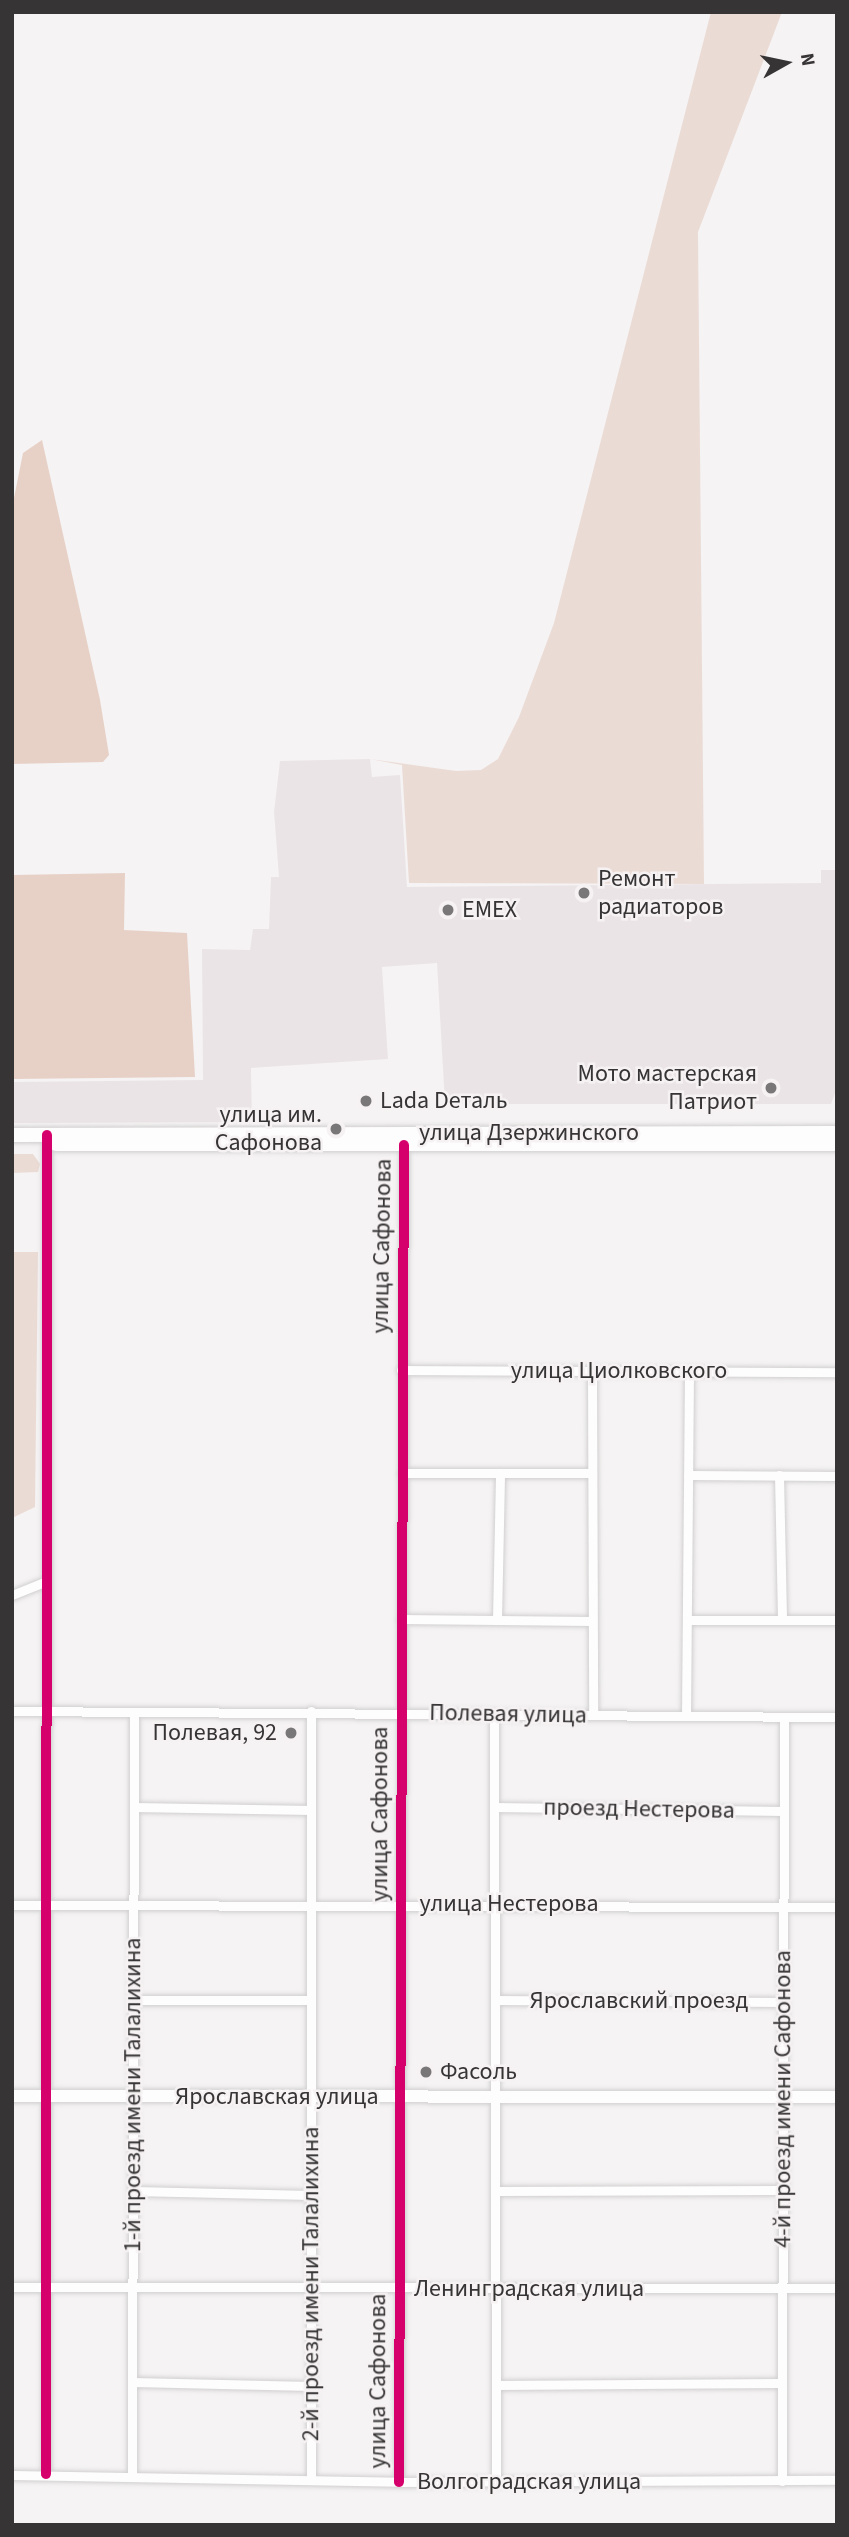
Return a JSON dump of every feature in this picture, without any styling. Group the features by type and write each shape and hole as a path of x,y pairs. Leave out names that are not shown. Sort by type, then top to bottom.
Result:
{"main road":[{"name":"улица Дзержинского","path":"12,1143 47,1140 837,1133"},
{"name":"улица Дзержинского","path":"12,1135 47,1140 404,1145 837,1144"}],"street":[{"path":"46,2474 47,1140"},
{"name":"улица Сафонова","path":"399,2482 401,1370 404,1145"},
{"name":"улица Циолковского","path":"401,1370 837,1372"},
{"path":"592,1371 593,1715"},
{"path":"686,1716 689,1371"},
{"path":"402,1473 592,1473"},
{"path":"497,1619 500,1475"},
{"path":"688,1475 837,1476"},
{"path":"779,1475 782,1620"},
{"path":"12,1595 46,1581"},
{"path":"401,1619 592,1621"},
{"path":"687,1620 837,1620"},
{"name":"Полевая улица","path":"12,1711 134,1714 311,1711 837,1717"},
{"name":"2-й проезд имени Талалихина","path":"310,2480 311,1711"},
{"name":"1-й проезд имени Талалихина","path":"132,2477 134,1714"},
{"path":"494,1714 496,2483"},
{"name":"4-й проезд имени Сафонова","path":"782,2481 784,1717"},
{"path":"134,1807 311,1810"},
{"name":"проезд Нестерова","path":"494,1807 783,1811"},
{"name":"улица Нестерова","path":"12,1905 401,1903 783,1904 837,1907"},
{"path":"133,2000 311,2000"},
{"name":"Ярославский проезд","path":"495,2000 783,2002"},
{"name":"Ярославская улица","path":"12,2096 837,2097"},
{"path":"495,2191 782,2190"},
{"path":"133,2191 311,2194"},
{"name":"Ленинградская улица","path":"12,2287 400,2290 496,2287 837,2288"},
{"path":"132,2382 311,2386"},
{"path":"496,2385 782,2383"},
{"name":"Волгоградская улица","path":"12,2475 496,2483 837,2480"}],"shaded area":[{"path":"711,12 782,12 698,232 704,884 409,883 402,765 370,759 456,771 481,770 498,759 519,717 554,623"},
{"path":"42,440 100,700 109,755 103,762 12,764 12,508 23,453"},
{"path":"370,759 372,777 400,775 407,887 821,883 821,870 837,870 837,1088 831,1104 445,1104 437,963 382,967 388,1059 251,1068 252,1122 12,1123 12,1082 203,1080 202,949 250,950 253,929 269,929 271,877 279,877 274,812 280,761"},
{"path":"125,873 124,930 187,933 195,1077 12,1079 12,875"},
{"path":"12,1154 33,1154 40,1164 38,1172 12,1173"},
{"path":"12,1252 38,1252 35,1507 12,1518"}],"cycle path":[{"path":"46,2474 47,1135"},
{"path":"399,2482 404,1145"}],"place":[{"name":"Ремонт радиаторов","path":"584,893"},
{"name":"EMEX","path":"448,910"},
{"name":"Мото мастерская Патриот","path":"771,1088"},
{"name":"Lada Dеталь","path":"366,1101"},
{"name":"улица им. Сафонова","path":"336,1129"},
{"name":"Полевая, 92","path":"291,1733"},
{"name":"Фасоль","path":"426,2072"}]}
